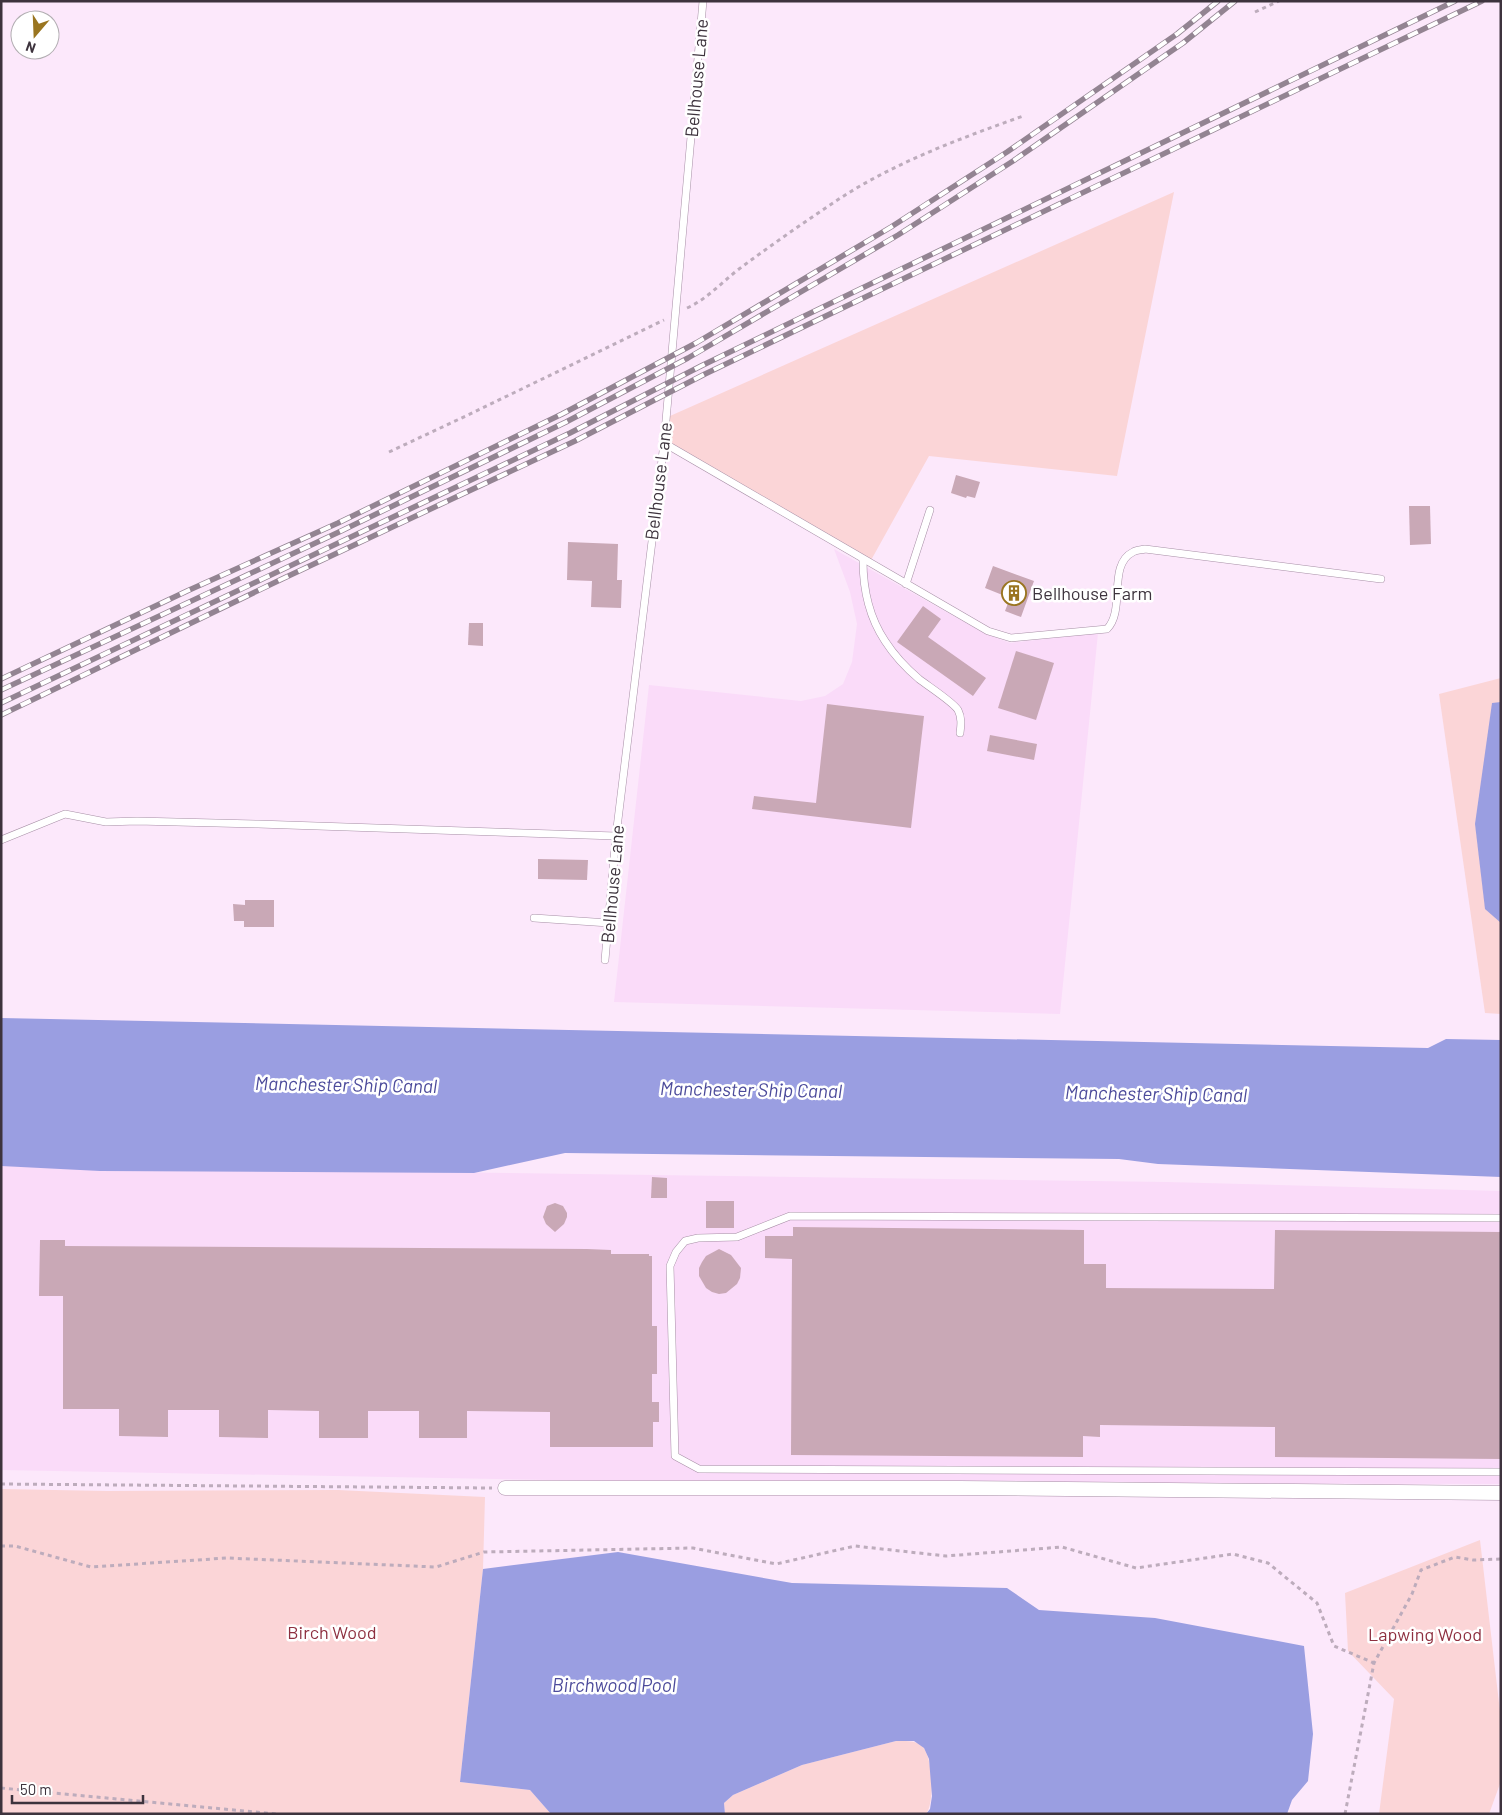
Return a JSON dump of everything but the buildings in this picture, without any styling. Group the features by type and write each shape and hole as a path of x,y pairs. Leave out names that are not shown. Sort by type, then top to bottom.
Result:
{"street":[{"path":"505,1488 969,1488 1501,1493"}],"lane":[{"name":"Bellhouse Lane","path":"605,960 616,836 664,443 703,1"},
{"path":"664,443 988,631 1011,638 1107,629 1115,615 1120,569 1124,558 1133,551 1145,549 1381,579"},
{"path":"906,584 930,510"},
{"path":"863,560 863,573 871,614 885,640 900,660 918,678 957,709 961,721 960,733"},
{"path":"1,840 64,814 106,822 258,824 616,836"},
{"path":"534,918 609,923"},
{"path":"1501,1218 790,1216 737,1237 698,1238 686,1241 676,1252 670,1266 675,1456 699,1469 1501,1472"}],"path":[{"path":"1256,12 1279,1"},
{"path":"389,452 594,356 700,302 738,270 846,195 895,167 967,136 1023,116"},
{"path":"1,1484 505,1488"},
{"path":"1,1546 15,1546 91,1567 227,1558 436,1567 484,1552 693,1548 776,1564 855,1546 946,1556 1062,1547 1136,1568 1233,1554 1268,1562 1317,1603 1334,1646 1374,1663"},
{"path":"1345,1814 1374,1663 1412,1594 1421,1570 1455,1557 1473,1560 1501,1559"},
{"path":"1,1788 276,1814"}],"shaded area":[{"path":"834,549 984,633 1010,643 1098,633 1060,1014 614,1002 649,685 801,701 825,696 843,684 852,662 857,624 850,592"},
{"path":"1,1166 1167,1182 1501,1191 1501,1484 658,1482 1,1470"}],"green space":[{"path":"1174,192 1117,476 929,456 870,562 668,443 670,416"},
{"path":"1501,678 1501,1014 1485,1013 1439,694"},
{"name":"Birch Wood","path":"1,1489 107,1491 338,1490 485,1497 483,1569 460,1782 530,1790 551,1814 1,1814"},
{"name":"Lapwing Wood","path":"1480,1540 1501,1720 1501,1781 1489,1814 1379,1814 1394,1699 1348,1651 1345,1593"},
{"path":"896,1741 916,1743 926,1751 929,1759 932,1790 926,1814 725,1814 724,1803 733,1795 802,1765"}],"water":[{"path":"1501,702 1501,923 1485,909 1475,824 1492,703"},
{"name":"Manchester Ship Canal","path":"1,1018 1428,1048 1446,1039 1501,1040 1501,1177 1158,1164 1119,1159 565,1153 474,1173 100,1171 1,1166"},
{"name":"Birchwood Pool","path":"618,1552 792,1583 1007,1588 1039,1610 1155,1618 1304,1646 1313,1734 1308,1781 1292,1800 1287,1814 926,1814 930,1809 932,1796 929,1759 924,1748 914,1741 896,1741 802,1765 733,1795 724,1803 725,1814 551,1814 530,1790 460,1782 483,1569"}],"railway":[{"path":"1,679 187,591 338,523 562,414 696,343 891,227 1007,152 1177,34 1218,1"},
{"path":"1,690 339,532 566,422 688,358 898,235 1013,161 1183,43 1235,1"},
{"path":"1,703 570,433 701,366 1455,1"},
{"path":"1,715 282,579 575,441 705,374 1482,1"}],"place":[{"name":"Bellhouse Farm","path":"1014,593"}]}
